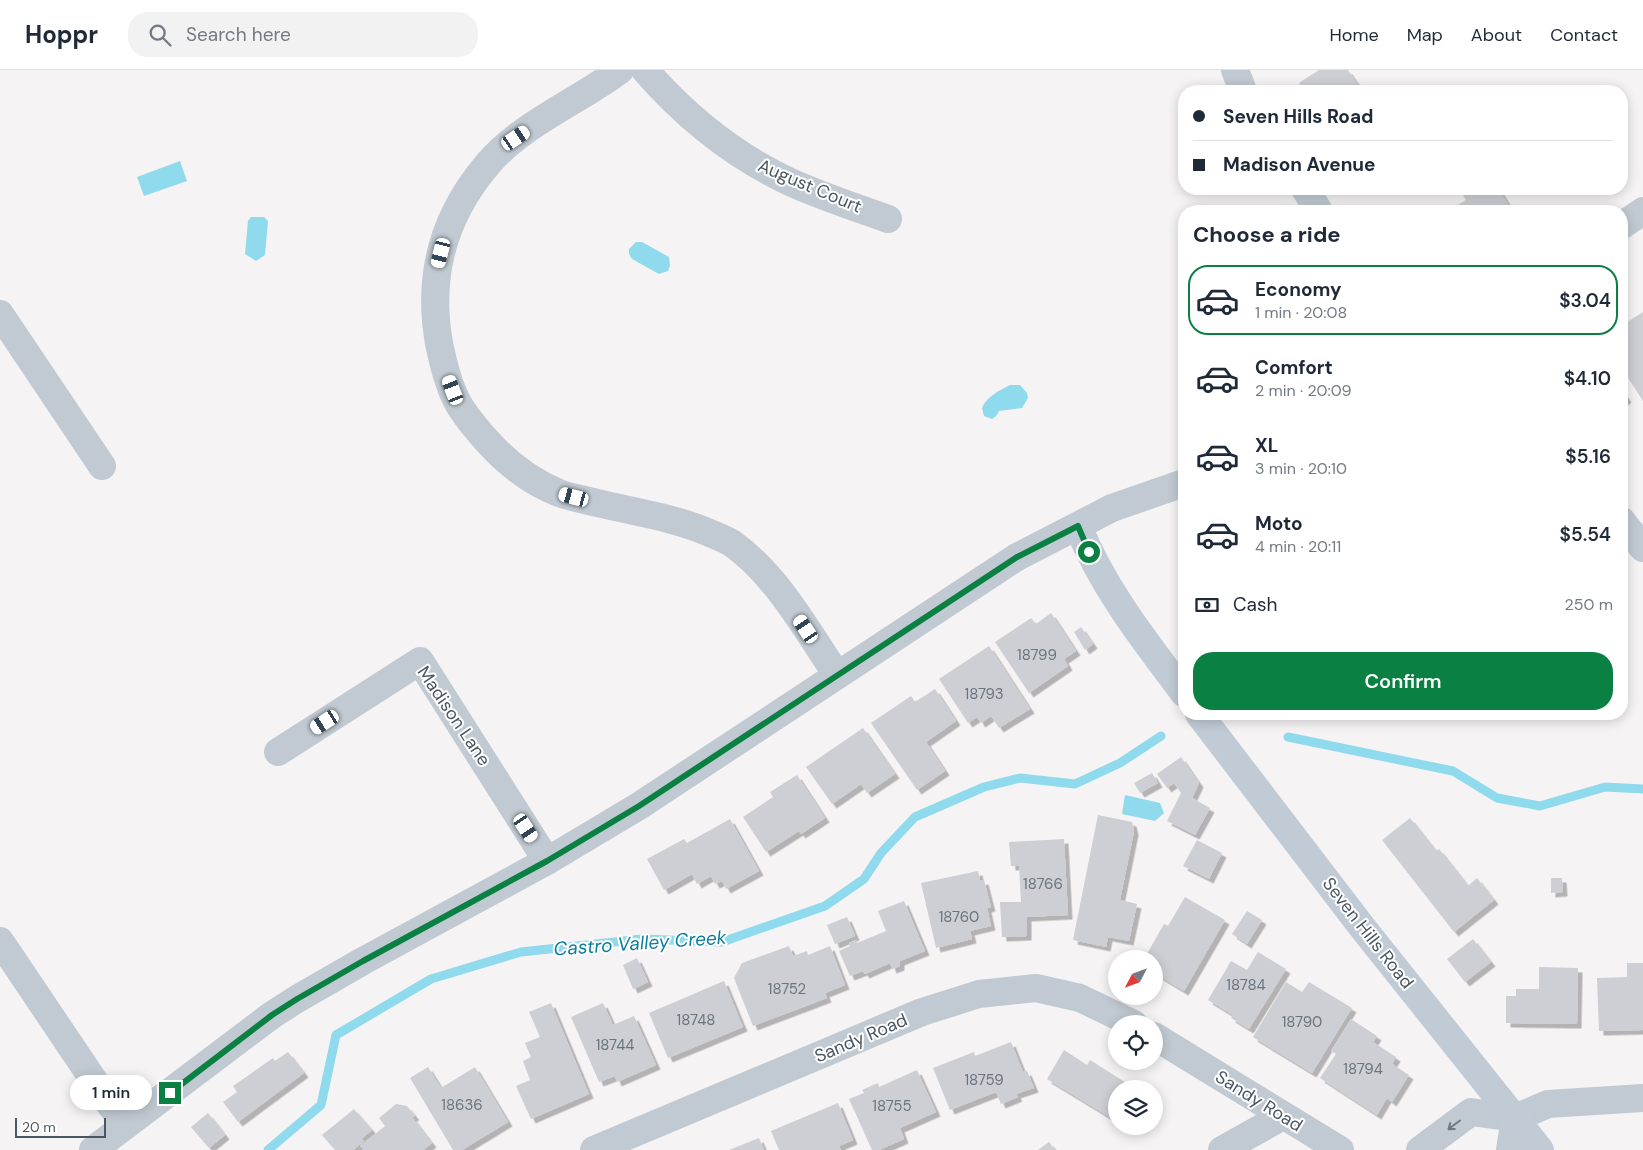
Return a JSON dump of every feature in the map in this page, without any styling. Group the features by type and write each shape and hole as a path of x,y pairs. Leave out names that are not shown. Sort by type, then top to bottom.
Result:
{"street":[{"path":"620,70 516,138 488,162 467,190 452,218 438,263 435,285 436,324 443,364 458,403 478,431 502,457 530,478 559,493 697,528 738,548 759,566 785,598 836,675"},
{"name":"August Court","path":"644,70 687,115 717,139 748,160 789,181 888,219"},
{"path":"1234,70 1240,85"},
{"path":"1628,221 1643,211"},
{"path":"0,314 102,466"},
{"path":"93,1150 272,1015 372,956 547,861 639,806 1017,557 1112,508 1178,486"},
{"path":"1078,526 1110,592 1178,685"},
{"path":"1628,529 1643,548"},
{"name":"Madison Lane","path":"278,752 420,661 547,861"},
{"name":"Seven Hills Road","path":"1204,720 1362,928 1540,1150"},
{"path":"0,941 109,1103 126,1125"},
{"name":"Sandy Road","path":"594,1150 922,1012 979,994 1036,988 1080,998 1115,1015"},
{"name":"Sandy Road","path":"1163,1042 1340,1150"},
{"path":"1420,1150 1471,1112 1515,1118 1548,1104 1643,1098"},
{"path":"1222,1150 1283,1116"},
{"path":"1510,1150 1515,1118"}],"water":[{"path":"180,161 187,181 144,196 137,177"},
{"path":"251,217 264,217 268,221 265,255 256,261 245,254 248,221"},
{"path":"636,242 642,242 669,257 670,266 668,271 659,274 632,259 629,249"},
{"path":"1010,385 1020,385 1027,393 1028,398 1022,408 999,411 992,419 984,416 982,408 987,400"},
{"path":"1125,795 1160,803 1164,813 1155,821 1122,814"}],"building":[{"path":"1319,70 1348,70 1358,85 1300,85 1299,83"},
{"path":"1463,195 1503,195 1508,205 1458,205 1466,200"},
{"path":"1643,312 1643,401 1628,378 1628,322"},
{"path":"1051,613 1076,651 1064,659 1068,666 1029,693 995,642 1031,618 1036,624"},
{"path":"1081,627 1093,644 1085,650 1074,632"},
{"path":"989,646 1030,709 999,728 991,716 981,723 977,717 968,723 939,679"},
{"path":"935,689 956,721 926,742 945,771 917,790 871,723 911,696 915,702"},
{"path":"863,728 895,774 867,793 861,784 832,804 806,767"},
{"path":"1181,757 1199,783 1192,798 1210,808 1195,835 1167,821 1181,793 1174,783 1167,788 1157,774"},
{"path":"1152,773 1158,783 1140,793 1134,783"},
{"path":"797,775 825,818 801,834 799,831 766,852 743,817 773,797 770,792"},
{"path":"1098,815 1132,822 1134,831 1120,900 1137,904 1129,941 1108,937 1106,947 1073,940"},
{"path":"1410,818 1436,851 1439,849 1468,886 1477,878 1494,900 1454,932 1382,840"},
{"path":"730,819 759,871 726,889 722,881 715,884 711,876 697,884 692,874 664,890 647,859 684,839 687,843"},
{"path":"1064,839 1068,915 1027,917 1027,936 1002,937 1000,902 1021,902 1019,866 1011,866 1009,842"},
{"path":"1197,840 1222,853 1209,879 1183,866"},
{"path":"978,871 980,881 984,880 991,907 987,908 991,926 970,931 972,939 936,948 921,883"},
{"path":"1551,878 1562,878 1563,892 1551,893"},
{"path":"1185,897 1225,920 1184,991 1163,978 1163,950 1149,950 1164,924 1168,926"},
{"path":"904,901 925,951 900,961 900,966 892,969 890,963 865,974 863,971 850,976 839,951 850,946 849,943 856,940 857,943 886,931 878,911"},
{"path":"1247,911 1262,920 1247,944 1232,934"},
{"path":"847,917 855,936 835,944 827,925"},
{"path":"1473,939 1491,962 1465,982 1447,959"},
{"path":"789,946 793,956 807,951 808,955 830,946 845,985 825,993 827,998 753,1026 734,978 742,963"},
{"path":"1258,952 1286,969 1249,1029 1231,1018 1233,1015 1208,1000 1231,961 1247,970"},
{"path":"637,958 648,982 633,989 623,965"},
{"path":"1627,963 1643,963 1643,1030 1599,1031 1597,978 1627,977"},
{"path":"1539,967 1578,968 1577,1024 1506,1023 1506,996 1516,996 1516,989 1539,989"},
{"path":"724,981 743,1027 668,1058 649,1013"},
{"path":"1286,982 1302,992 1309,982 1352,1008 1312,1073 1253,1037"},
{"path":"551,1003 589,1094 531,1119 516,1086 530,1080 523,1061 531,1057 525,1043 540,1037 529,1012"},
{"path":"603,1003 613,1025 634,1016 656,1065 617,1082 615,1076 599,1082 571,1017"},
{"path":"1351,1019 1377,1036 1373,1042 1396,1057 1392,1064 1409,1075 1392,1102 1387,1098 1377,1115 1320,1078 1336,1054 1331,1051"},
{"path":"1011,1042 1023,1072 1027,1071 1034,1088 1016,1094 1018,1097 1001,1104 996,1092 950,1110 933,1068 974,1052 975,1056"},
{"path":"1064,1050 1087,1065 1090,1060 1122,1080 1108,1080 1108,1116 1047,1079"},
{"path":"288,1052 304,1073 238,1122 223,1102 237,1092 233,1086 273,1058 275,1061"},
{"path":"428,1067 441,1088 475,1067 508,1122 462,1150 453,1150 410,1078"},
{"path":"917,1070 936,1112 900,1128 904,1139 879,1150 872,1150 849,1099 864,1093 862,1090 878,1083 879,1087"},
{"path":"838,1103 853,1140 839,1146 841,1150 779,1150 771,1131"},
{"path":"396,1104 407,1106 415,1116 412,1117 432,1143 423,1150 364,1150 360,1146 385,1126 379,1118"},
{"path":"354,1109 372,1130 361,1139 364,1141 353,1150 335,1150 322,1135"},
{"path":"208,1113 225,1135 209,1148 191,1127"},
{"path":"759,1138 764,1150 729,1150"},
{"path":"1049,1142 1055,1150 1038,1150"}],"waterway":[{"name":"Castro Valley Creek","path":"268,1150 321,1105 336,1035 431,979 521,952 642,939 722,942 825,906 864,879 881,853 915,817 984,787 1020,778 1075,784 1120,763 1161,736"},
{"name":"Castro Valley Creek","path":"1288,737 1453,771 1497,798 1540,806 1605,787 1643,789"}],"route":[{"path":"170,1093 272,1015 297,999 594,834 1017,557 1078,526 1089,552"}]}
